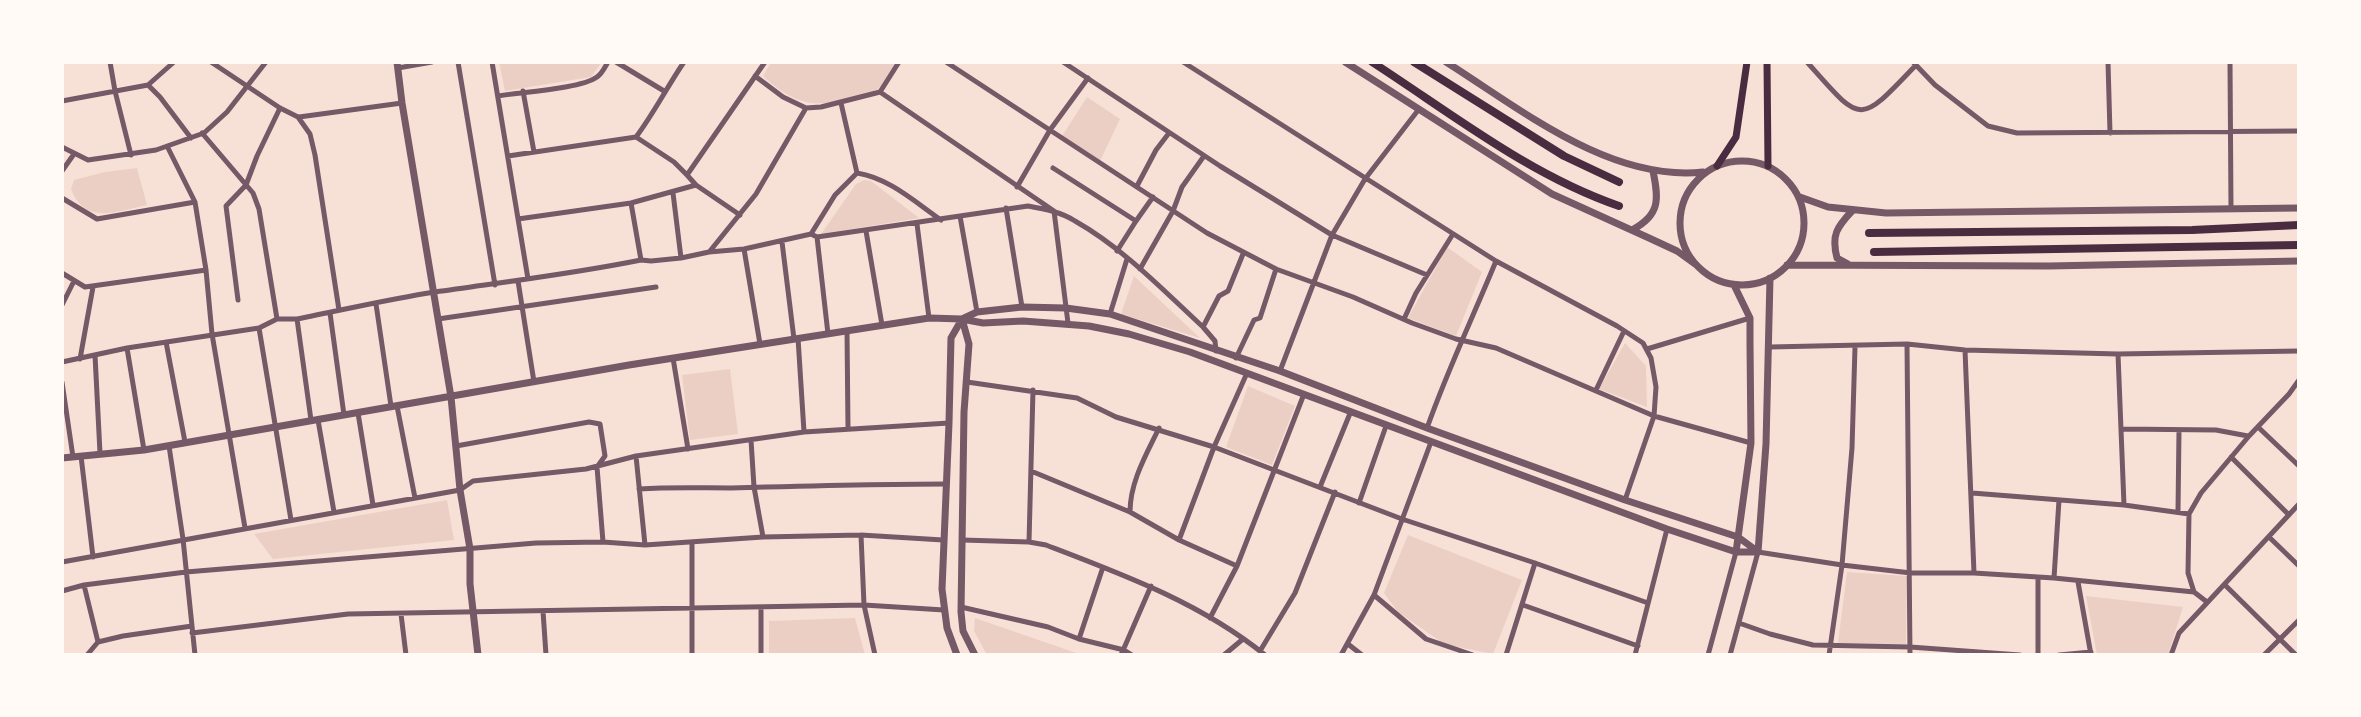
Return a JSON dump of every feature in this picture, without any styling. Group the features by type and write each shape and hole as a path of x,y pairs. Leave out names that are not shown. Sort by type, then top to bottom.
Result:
{"main road":[{"path":"1372,62 1520,159 1564,184 1619,206"},
{"path":"1414,62 1564,156 1619,182"},
{"path":"1717,166 1736,137 1747,62"},
{"path":"1767,62 1768,166"},
{"path":"1869,233 2192,230 2299,225"},
{"path":"1874,252 2299,245"}],"street":[{"path":"110,62 131,155"},
{"path":"62,101 148,85 174,62"},
{"path":"211,62 298,117 310,134 339,310"},
{"path":"62,147 88,160 131,155 191,138 227,112 266,62"},
{"path":"432,62 398,65 451,397 460,490 470,549 470,584 478,655"},
{"path":"458,62 495,285"},
{"path":"492,62 528,279"},
{"path":"498,96 593,80 600,76 608,62"},
{"path":"616,62 664,91"},
{"path":"636,137 684,62"},
{"path":"687,175 765,62"},
{"path":"755,76 783,97 806,108 841,103 880,92 899,62"},
{"path":"946,62 1243,254 1404,319 1496,348 1654,416 1751,443"},
{"path":"1063,62 1204,156 1332,235 1427,275"},
{"path":"1184,62 1496,261 1643,343 1651,358 1656,387 1654,416 1625,500"},
{"path":"1345,62 1552,194 1677,251 1712,278 1734,285 1753,284 1770,278 1787,265 1797,251 1802,240 1804,216 1800,197 1789,181 1768,166 1742,160 1706,172 1688,191 1680,216 1682,241 1695,264"},
{"path":"1446,62 1580,146 1613,160 1653,171 1683,174 1706,172"},
{"path":"1807,62 1844,104 1862,111 1884,99 1915,64 1935,85 1988,126 2017,133 2299,131"},
{"path":"2108,62 2110,133"},
{"path":"2230,62 2231,209"},
{"path":"1017,187 1050,130 1088,78"},
{"path":"148,85 191,138"},
{"path":"523,91 534,152"},
{"path":"880,92 934,131 997,170 1017,187 1076,221 1117,251 1203,327 1215,341 1216,351"},
{"path":"298,117 402,103"},
{"path":"841,103 857,173"},
{"path":"238,300 226,206 246,185 280,108"},
{"path":"709,252 740,215 775,163 806,108"},
{"path":"1280,371 1332,235 1365,179 1419,109"},
{"path":"202,133 253,193 259,209 277,319"},
{"path":"1137,186 1169,133"},
{"path":"508,156 636,137 674,162 696,185 740,215"},
{"path":"167,146 195,202 227,435 245,528"},
{"path":"62,171 74,154"},
{"path":"1140,269 1173,211 1182,187 1204,156"},
{"path":"1053,168 1136,221"},
{"path":"1632,230 1647,221 1654,211 1657,193 1653,171"},
{"path":"857,173 872,175 889,184 941,220"},
{"path":"828,334 814,236 835,195 857,173"},
{"path":"518,219 631,203 696,185"},
{"path":"673,193 681,258"},
{"path":"1117,251 1153,197"},
{"path":"1800,197 1828,207 1886,213 2299,208"},
{"path":"62,198 97,219 195,202"},
{"path":"631,203 641,260"},
{"path":"64,360 259,328 277,319 297,319 433,292 576,273 641,260 681,258 1006,208 1028,206 1054,211"},
{"path":"1006,208 1022,307"},
{"path":"1054,211 1068,323"},
{"path":"1850,265 1837,258 1833,244 1839,225 1852,211"},
{"path":"960,216 977,312"},
{"path":"917,224 929,318"},
{"path":"866,231 882,325"},
{"path":"1404,319 1453,234"},
{"path":"782,242 796,339 804,432"},
{"path":"744,249 760,344"},
{"path":"1203,327 1219,296 1228,291 1243,254"},
{"path":"1110,314 1127,259"},
{"path":"1427,428 1443,381 1496,261"},
{"path":"1787,265 2049,266 2299,261"},
{"path":"1236,358 1254,320 1260,318 1276,269"},
{"path":"62,273 85,287 93,287 206,270"},
{"path":"1730,655 1758,552 1766,444 1770,278"},
{"path":"62,305 74,281"},
{"path":"518,281 534,382"},
{"path":"1708,655 1736,552 1751,443 1750,318 1734,285"},
{"path":"80,359 93,287"},
{"path":"438,319 656,287"},
{"path":"376,304 394,406 415,498"},
{"path":"957,655 947,628 942,589 951,338 962,319 977,312 1022,307 1066,308 1110,314 1280,371 1625,500 1738,537 1758,552"},
{"path":"330,313 344,416"},
{"path":"62,458 144,450 673,358 929,318 983,323 1068,323 1129,334 1190,352 1736,552 1758,552 1911,573 2054,578 2194,592 2207,602"},
{"path":"1647,349 1750,318"},
{"path":"297,319 334,512"},
{"path":"962,319 969,344 964,412 961,607 963,631 975,655"},
{"path":"259,328 291,520"},
{"path":"847,331 848,428"},
{"path":"1596,390 1624,331"},
{"path":"166,342 185,442"},
{"path":"1770,347 1907,344 1965,350 2118,354 2299,351"},
{"path":"1907,344 1910,655"},
{"path":"1829,655 1842,565 1852,448 1855,347"},
{"path":"127,348 144,450"},
{"path":"1965,350 1974,573"},
{"path":"2118,354 2124,505"},
{"path":"95,355 100,453"},
{"path":"673,358 688,449"},
{"path":"1179,540 1214,447 1247,373"},
{"path":"2194,592 2188,573 2189,514 2201,493 2299,380"},
{"path":"62,382 93,557"},
{"path":"967,382 1077,398 1116,417 1214,447 1402,519 1648,603"},
{"path":"1029,542 1033,390"},
{"path":"1210,618 1237,566 1304,394"},
{"path":"1320,487 1351,411"},
{"path":"358,413 373,505"},
{"path":"456,446 589,422 600,424 605,456 597,467 603,542"},
{"path":"62,562 460,490 473,481 597,467 636,456 804,432 949,423"},
{"path":"1359,503 1386,426"},
{"path":"2258,427 2299,466"},
{"path":"1130,512 1139,470 1159,428"},
{"path":"2122,429 2216,430 2249,436"},
{"path":"2178,512 2179,430"},
{"path":"751,440 754,487 763,537"},
{"path":"1341,655 1374,595 1431,442"},
{"path":"169,445 195,655"},
{"path":"636,456 645,545"},
{"path":"2231,457 2289,515"},
{"path":"1031,471 1130,512 1179,540 1237,566"},
{"path":"639,489 849,483 946,484"},
{"path":"961,540 1046,545 1151,586 1210,618 1262,653 1295,593 1335,492"},
{"path":"1972,493 2124,505 2189,514"},
{"path":"2054,578 2059,500"},
{"path":"2171,655 2179,633 2299,504"},
{"path":"1635,655 1667,529"},
{"path":"62,591 84,585 186,572 536,543 645,545 763,537 861,535 943,540"},
{"path":"861,535 864,605 875,655"},
{"path":"2269,537 2299,566"},
{"path":"692,542 692,655"},
{"path":"1506,655 1535,563"},
{"path":"1079,639 1103,567"},
{"path":"2038,577 2038,655"},
{"path":"2059,655 2091,654 2078,582"},
{"path":"84,585 98,642"},
{"path":"2225,585 2296,655"},
{"path":"1122,652 1151,586"},
{"path":"1374,595 1426,639 1473,655"},
{"path":"87,655 98,642 123,636 348,614 864,605 944,610"},
{"path":"1523,605 1638,646"},
{"path":"761,607 761,655"},
{"path":"961,607 1048,627 1132,655"},
{"path":"543,611 546,655"},
{"path":"401,614 406,655"},
{"path":"2264,655 2299,620"},
{"path":"1739,623 1813,645 1910,647 2020,655"},
{"path":"1224,655 1243,639"},
{"path":"1348,644 1362,655"}],"shaded area":[{"path":"499,62 602,62 591,77 505,91"},
{"path":"771,62 898,62 886,82 875,91 842,101 817,103 796,99 774,86 763,76"},
{"path":"1087,97 1120,119 1100,161 1062,136"},
{"path":"137,168 147,205 114,212 94,212 77,201 71,189 74,180"},
{"path":"871,181 919,218 821,234 856,184"},
{"path":"1447,247 1482,272 1456,336 1408,318"},
{"path":"1134,276 1200,338 1121,314"},
{"path":"1625,343 1646,366 1647,407 1599,389"},
{"path":"730,369 738,434 690,440 682,375"},
{"path":"1248,386 1295,406 1272,465 1226,447"},
{"path":"447,500 454,540 273,559 254,534"},
{"path":"1408,535 1522,580 1493,654 1444,644 1398,612 1384,593"},
{"path":"1847,572 1907,576 1906,644 1838,643"},
{"path":"2086,596 2183,607 2168,655 2097,655"},
{"path":"855,618 865,655 769,655 769,621"},
{"path":"975,618 1082,655 987,655 974,631"}]}
